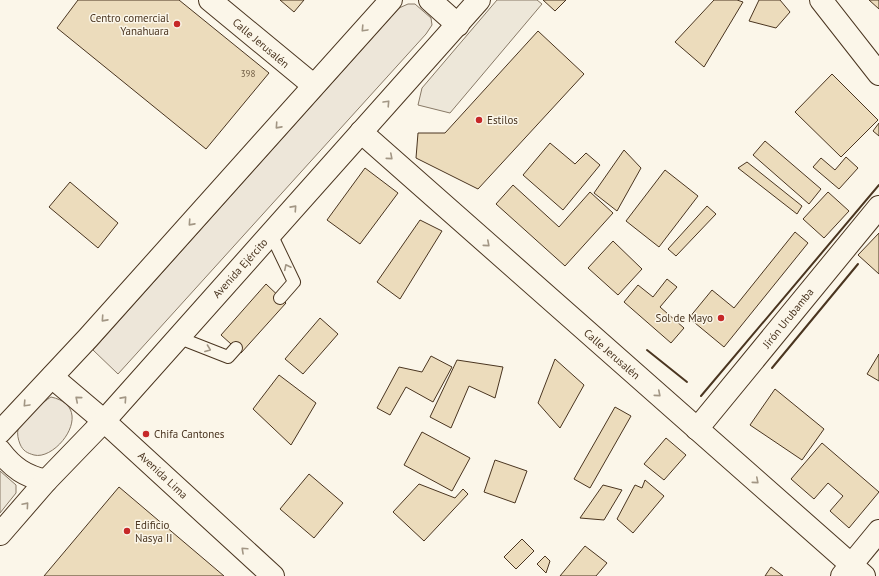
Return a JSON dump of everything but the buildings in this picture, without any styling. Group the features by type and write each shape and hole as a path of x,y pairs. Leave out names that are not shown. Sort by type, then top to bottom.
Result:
{"street":[{"name":"Calle Jerusalén","path":"210,0 312,85"},
{"path":"0,432 52,377 290,113 312,85 391,0"},
{"path":"430,0 458,25"},
{"name":"Avenida Ejército","path":"0,534 46,481 104,421 479,0"},
{"path":"821,0 879,74"},
{"name":"Calle Jerusalén","path":"361,132 697,429 852,572"},
{"name":"Jirón Urubamba","path":"697,429 879,207"},
{"name":"Avenida Lima","path":"52,377 104,421 273,576"},
{"path":"0,450 14,466 29,477 46,481"},
{"path":"852,572 879,531"}],"lane":[{"path":"271,234 294,282 280,298"},
{"path":"178,337 228,357 236,348"}],"shaded area":[{"path":"497,0 537,0 542,4 450,113 418,105 422,88"},
{"path":"408,4 415,4 431,18 432,25 426,34 118,374 93,350 399,8"},
{"path":"51,397 64,403 71,411 72,421 62,442 53,450 43,455 34,455 22,448 19,442 18,429 28,416"},
{"path":"0,471 16,485 16,493 0,513"}],"wall":[{"path":"701,396 879,185"},
{"path":"772,368 858,264"},
{"path":"647,350 687,382"}],"place":[{"name":"Centro comercial Yanahuara","path":"177,24"},
{"name":"Estilos","path":"479,120"},
{"name":"Sol de Mayo","path":"721,318"},
{"name":"Chifa Cantones","path":"146,434"},
{"name":"Edificio Nasya II","path":"127,531"}]}
